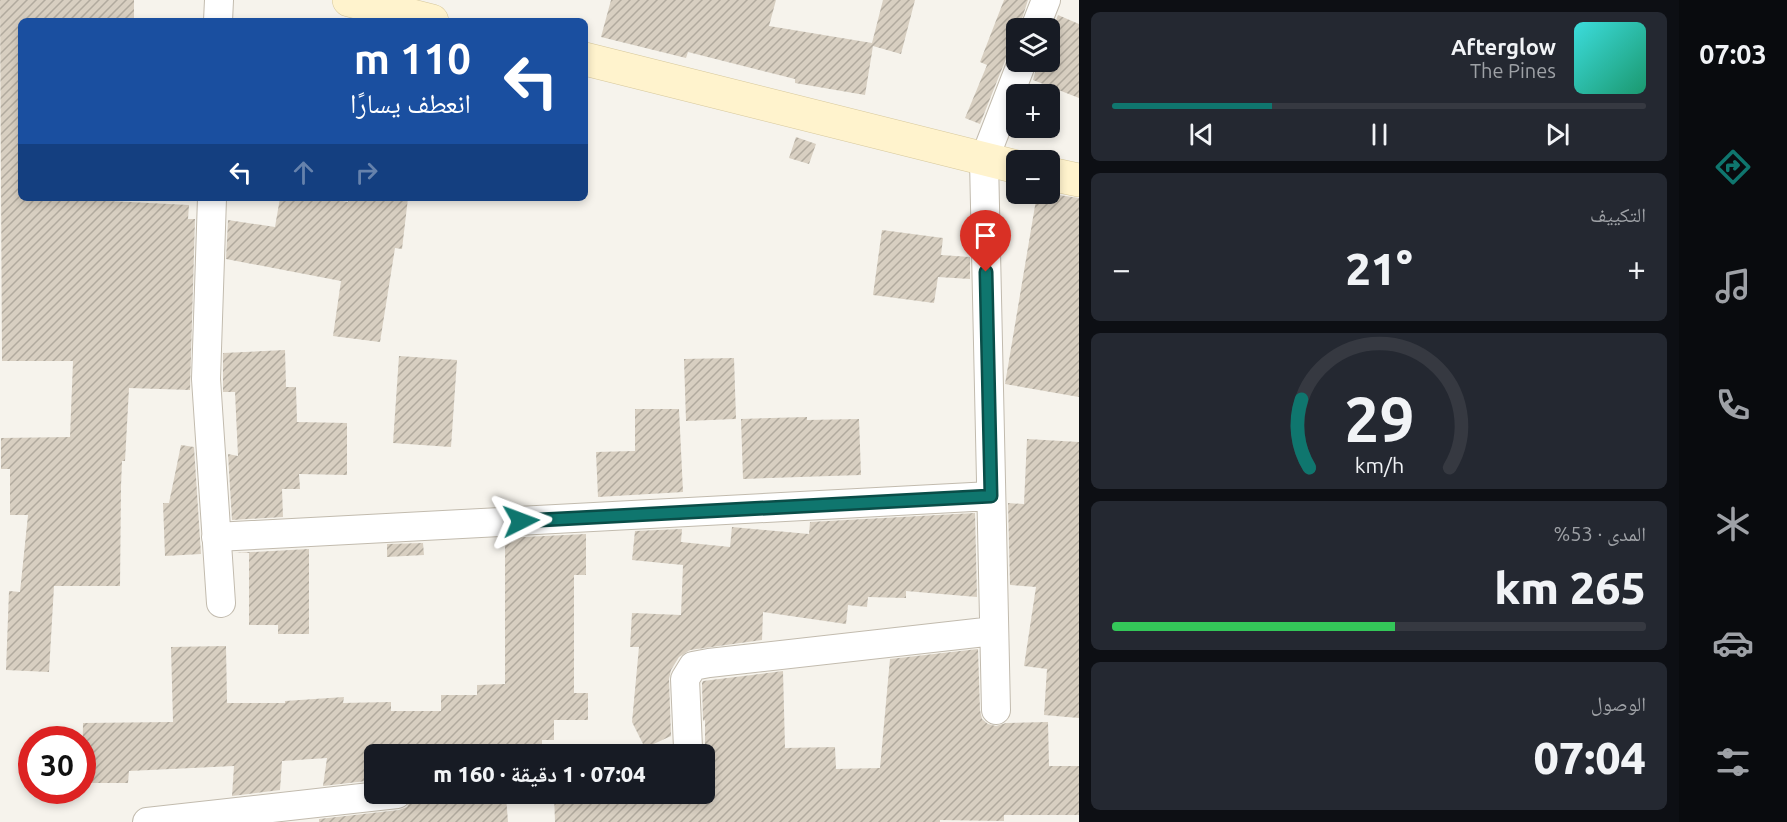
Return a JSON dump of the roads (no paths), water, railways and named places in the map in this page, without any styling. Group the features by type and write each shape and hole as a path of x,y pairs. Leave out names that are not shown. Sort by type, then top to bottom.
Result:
{"street":[{"path":"218,18 219,0"},
{"path":"349,0 420,18"},
{"path":"1039,18 1046,0"},
{"path":"588,60 1006,165"},
{"path":"996,710 984,160 1018,72"},
{"path":"1060,176 1079,180"},
{"path":"212,201 206,379 221,603"},
{"path":"216,537 991,496"},
{"path":"688,744 685,679 693,666 994,631"},
{"path":"147,822 364,798"}]}
